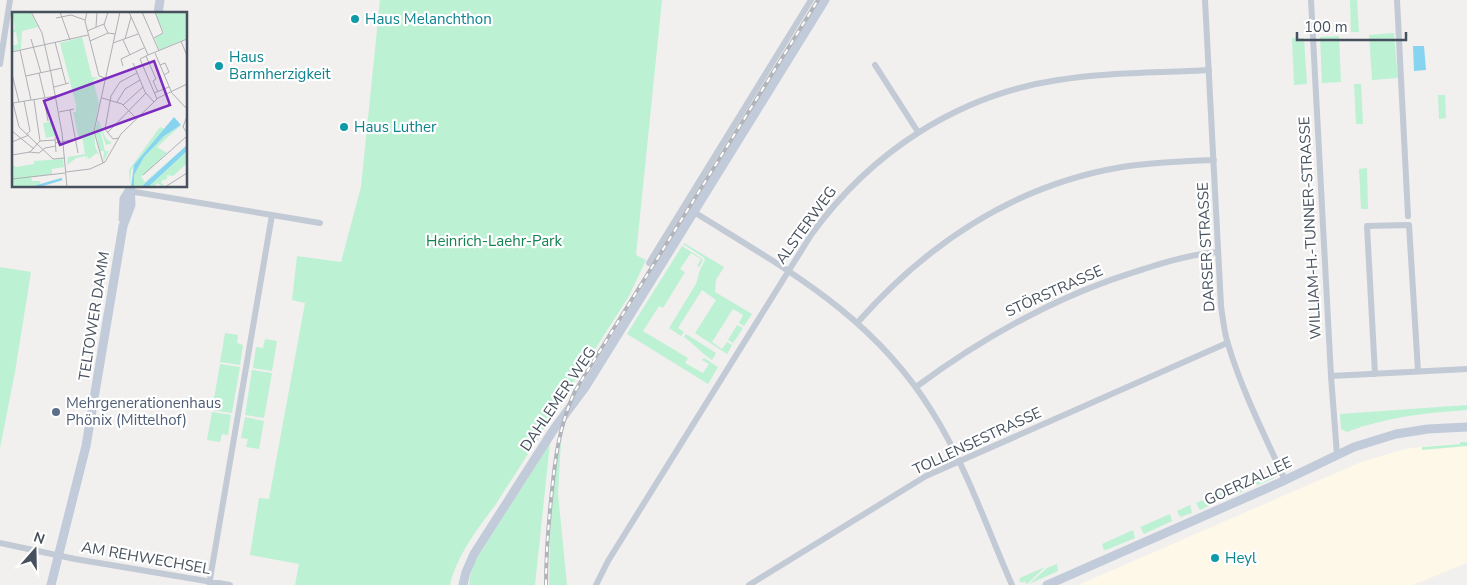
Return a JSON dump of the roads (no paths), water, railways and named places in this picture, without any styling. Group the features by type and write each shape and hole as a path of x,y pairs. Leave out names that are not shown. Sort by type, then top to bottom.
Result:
{"main road":[{"name":"DAHLEMER WEG","path":"463,585 466,572 474,554 549,436 586,386 825,0"},
{"name":"TELTOWER DAMM","path":"51,585 91,420 123,226 124,199 130,189"},
{"name":"GOERZALLEE","path":"1047,585 1373,440 1428,429 1467,427"}],"street":[{"path":"0,64 10,0"},
{"path":"649,262 811,0"},
{"name":"DARSER STRASSE","path":"1205,0 1221,306 1227,344 1285,480"},
{"name":"WILLIAM-H.-TUNNER-STRASSE","path":"1311,0 1337,455"},
{"path":"1397,0 1408,216"},
{"path":"796,22 807,29"},
{"path":"788,36 799,43"},
{"path":"776,55 787,62"},
{"path":"875,65 918,132"},
{"name":"ALSTERWEG","path":"596,585 608,561 788,271 828,212 852,185 888,152 918,132 971,104 992,96 1040,83 1081,77 1209,70"},
{"path":"764,74 775,81"},
{"path":"757,85 768,92"},
{"path":"727,135 738,142"},
{"path":"858,322 891,287 925,256 973,222 1011,202 1066,181 1120,167 1160,162 1214,160"},
{"path":"694,188 704,195"},
{"path":"130,189 320,223"},
{"path":"694,212 824,295 858,322 884,348 916,387 939,423 958,461 1012,585"},
{"path":"209,583 272,215"},
{"path":"1375,374 1367,226 1409,225 1418,371"},
{"path":"665,235 675,242"},
{"name":"STÖRSTRASSE","path":"916,387 984,340 1020,319 1059,300 1131,272 1218,252"},
{"name":"TOLLENSESTRASSE","path":"749,585 906,487 958,461 1227,344"},
{"path":"1331,376 1467,369"},
{"name":"AM REHWECHSEL","path":"0,543 58,556 209,583 230,585"}],"water":[{"path":"1413,46 1424,46 1426,70 1414,71"}],"railway":[{"path":"546,585 548,532 556,458 561,432 575,391 818,0"}],"place":[{"name":"Haus Melanchthon","path":"355,19"},
{"name":"Haus Barmherzigkeit","path":"219,66"},
{"name":"Haus Luther","path":"344,127"},
{"name":"Mehrgenerationenhaus Phönix (Mittelhof)","path":"56,412"},
{"name":"Heyl","path":"1215,558"}],"park label":[{"name":"Heinrich-Laehr-Park","path":"494,241"}]}
